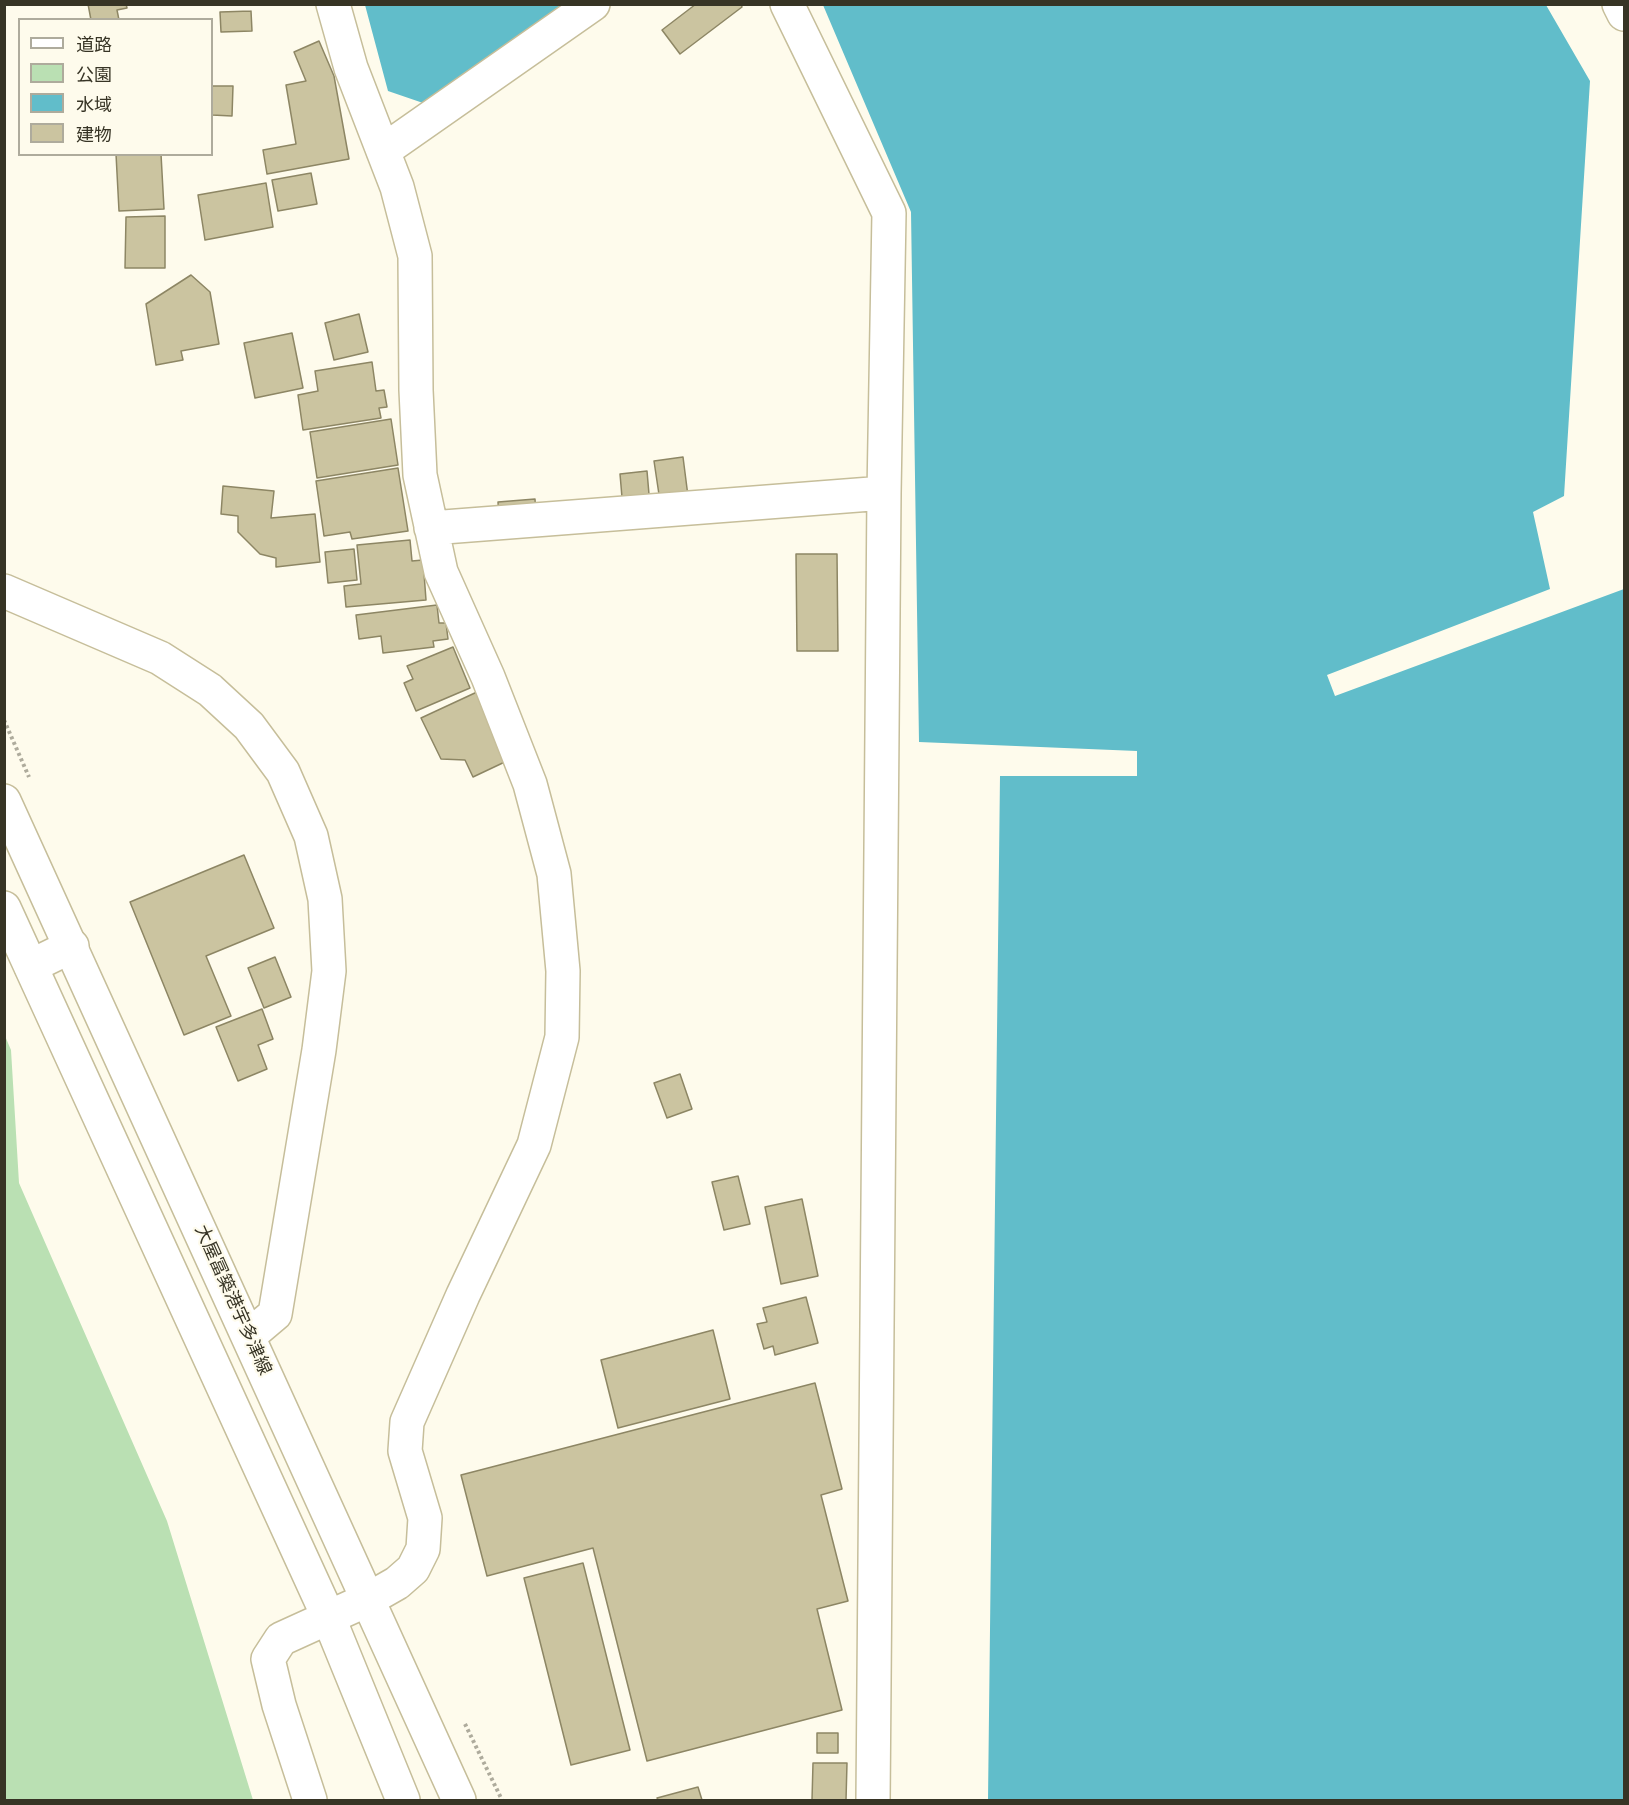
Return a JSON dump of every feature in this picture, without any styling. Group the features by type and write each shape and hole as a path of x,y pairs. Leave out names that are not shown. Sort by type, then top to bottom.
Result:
{"street":[{"path":"310,1800 279,1705 268,1659 281,1639 369,1599 397,1582 413,1569 423,1549 424,1518 405,1451 407,1422 463,1295 534,1145 562,1037 563,971 554,874 530,784 488,677 441,572 420,475 416,390 415,256 397,187 351,68 333,4"},
{"path":"383,150 593,4"},
{"path":"787,4 889,213 884,494 873,1800"},
{"path":"1619,4 1624,14"},
{"path":"431,528 884,494"},
{"path":"4,591 160,658 210,690 249,726 283,772 311,836 325,899 329,971 319,1050 275,1314 249,1336"},
{"name":"大屋冨築港宇多津線","path":"4,801 459,1800"},
{"path":"4,908 328,1616 403,1800"},
{"path":"31,966 72,946"}],"green space":[{"path":"5,1036 11,1050 19,1183 167,1521 253,1800 5,1800"}],"water":[{"path":"365,5 566,5 426,104 388,91"},
{"path":"823,5 1546,5 1590,81 1564,496 1533,512 1550,589 1327,675 1335,696 1624,589 1624,1800 988,1800 1000,776 1137,776 1137,751 919,742 911,212"}],"building":[{"path":"88,4 126,4 127,8 117,10 119,18 91,18"},
{"path":"696,4 741,4 742,7 680,54 662,30"},
{"path":"251,11 252,31 221,32 220,12"},
{"path":"319,41 334,76 349,159 267,174 263,150 296,144 286,85 306,81 294,52"},
{"path":"213,86 233,86 232,116 213,115"},
{"path":"116,156 161,156 164,209 119,211"},
{"path":"311,173 317,204 278,211 272,180"},
{"path":"266,183 273,227 205,240 198,195"},
{"path":"165,216 165,268 125,268 126,217"},
{"path":"191,275 210,292 219,344 181,351 183,360 156,365 146,304"},
{"path":"359,314 368,352 334,360 325,323"},
{"path":"292,333 303,388 255,398 244,343"},
{"path":"372,362 376,391 384,390 387,407 379,408 381,418 303,430 298,395 318,391 315,371"},
{"path":"391,419 398,465 317,478 310,432"},
{"path":"683,457 689,504 661,508 654,461"},
{"path":"398,468 408,531 352,539 350,532 324,536 316,481"},
{"path":"647,471 650,506 623,509 620,474"},
{"path":"223,486 274,491 271,518 315,514 320,562 276,567 276,558 260,554 238,532 238,516 221,514"},
{"path":"535,499 536,516 499,519 498,502"},
{"path":"410,540 412,561 423,560 426,600 346,607 344,586 361,584 357,545"},
{"path":"354,549 357,580 328,583 325,552"},
{"path":"796,554 837,554 838,651 797,651"},
{"path":"437,605 439,623 446,623 448,639 433,641 434,647 383,653 381,636 359,639 356,615"},
{"path":"453,647 470,688 416,711 404,683 413,679 407,666"},
{"path":"477,692 509,760 473,777 465,760 441,759 421,718"},
{"path":"244,855 274,928 206,956 231,1016 184,1035 130,902"},
{"path":"275,957 291,997 264,1008 248,968"},
{"path":"262,1009 273,1039 258,1045 267,1069 238,1081 216,1027"},
{"path":"680,1074 692,1109 667,1118 654,1083"},
{"path":"738,1176 750,1224 724,1230 712,1182"},
{"path":"802,1199 818,1276 781,1284 765,1207"},
{"path":"806,1297 818,1343 775,1355 773,1346 764,1349 757,1324 767,1322 763,1308"},
{"path":"713,1330 730,1399 618,1428 601,1360"},
{"path":"815,1383 842,1489 821,1495 848,1601 817,1609 842,1710 647,1761 593,1548 487,1576 461,1475"},
{"path":"583,1563 630,1750 571,1765 524,1578"},
{"path":"817,1733 838,1733 838,1753 817,1753"},
{"path":"813,1763 847,1763 846,1800 812,1800"},
{"path":"698,1787 702,1800 658,1800 657,1798"}]}
